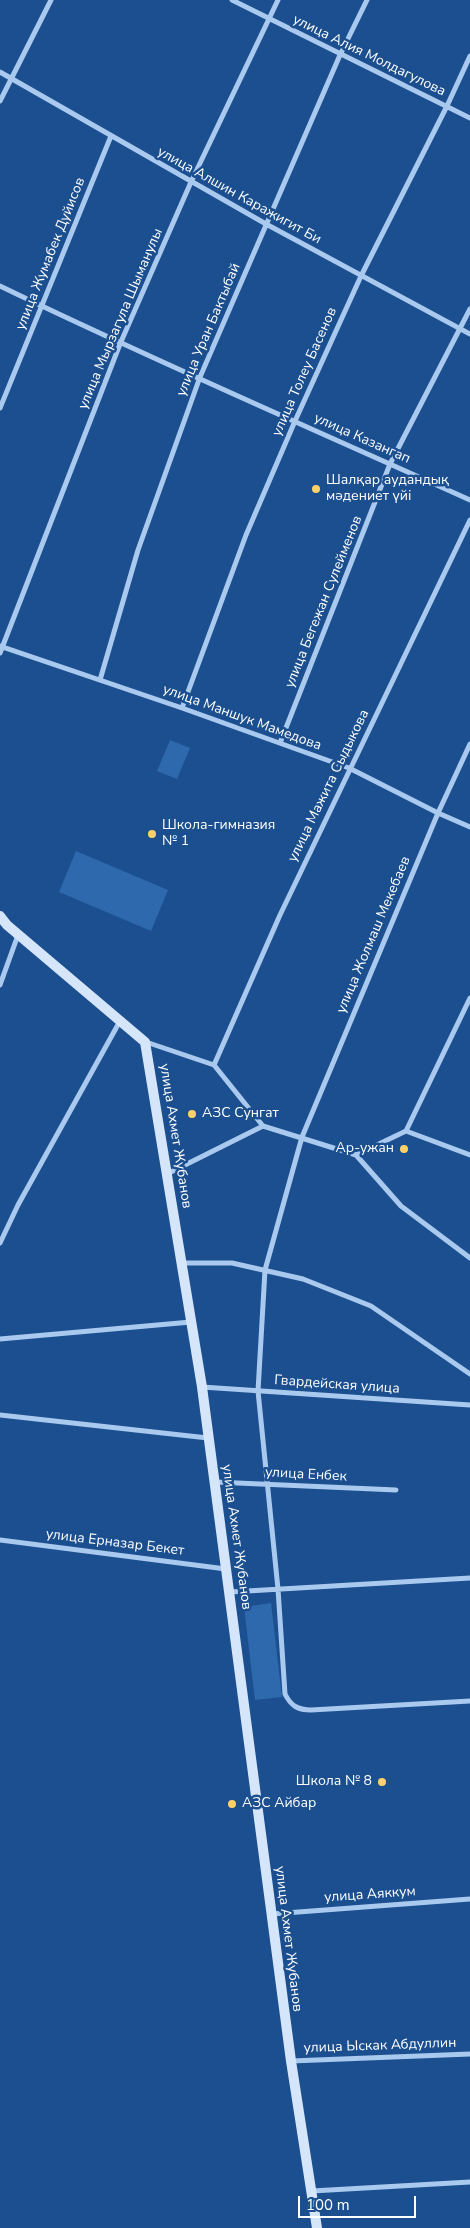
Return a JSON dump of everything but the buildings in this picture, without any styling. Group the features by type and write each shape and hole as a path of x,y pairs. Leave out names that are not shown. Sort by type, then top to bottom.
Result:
{"main road":[{"path":"0,916 18,935 145,1042"},
{"name":"улица Ахмет Жубанов","path":"145,1042 202,1387 290,2061 317,2228"}],"street":[{"path":"0,101 51,0"},
{"name":"улица Алия Молдагулова","path":"232,0 268,20 470,118"},
{"name":"улица Мырзагула Шыманулы","path":"1,649 120,344 191,182 278,0"},
{"name":"улица Уран Бактыбай","path":"100,680 138,550 200,377 340,55 367,0"},
{"name":"улица Толеу Басенов","path":"182,708 246,535 295,421 361,276 447,106 470,56"},
{"name":"улица Алшин Каражигит Би","path":"0,72 266,224 470,334"},
{"name":"улица Жумабек Дуйисов","path":"0,408 111,136"},
{"name":"улица Казангап","path":"0,286 120,344 200,377 470,500"},
{"name":"улица Бегежан Сулейменов","path":"280,743 390,464 470,309"},
{"name":"улица Мажита Сыдыкова","path":"214,1065 280,915 349,768 470,520"},
{"name":"улица Маншук Мамедова","path":"1,649 182,708 349,768 470,827"},
{"name":"улица Жолмаш Мекебаев","path":"470,744 438,813 302,1137 265,1270 258,1391 278,1589 285,1694 295,1708 312,1710 470,1701"},
{"path":"0,985 18,935"},
{"path":"356,1155 406,1131 470,998"},
{"path":"0,1243 18,1205 120,1021"},
{"path":"145,1042 214,1065 263,1126 356,1155 401,1206 470,1258"},
{"path":"167,1174 263,1126"},
{"path":"406,1131 470,1155"},
{"path":"181,1263 232,1263 303,1279 371,1306 470,1374"},
{"path":"0,1340 191,1322"},
{"name":"Гвардейская улица","path":"202,1387 470,1405"},
{"path":"0,1415 209,1438"},
{"name":"улица Енбек","path":"215,1482 396,1490"},
{"name":"улица Ерназар Бекет","path":"0,1540 227,1569"},
{"path":"230,1592 470,1578"},
{"name":"улица Аяккум","path":"271,1914 470,1899"},
{"name":"улица Ыскак Абдуллин","path":"290,2061 470,2054"},
{"path":"311,2191 470,2182"}],"shaded area":[{"path":"170,740 190,748 177,779 157,771"},
{"path":"76,851 168,890 151,931 59,892"},
{"path":"271,1603 282,1697 255,1700 244,1607"}],"place":[{"name":"Шалқар аудандық мәдениет үйі","path":"316,489"},
{"name":"Школа-гимназия № 1","path":"152,834"},
{"name":"АЗС Сунгат","path":"192,1114"},
{"name":"Ар-ужан","path":"404,1149"},
{"name":"Школа № 8","path":"382,1782"},
{"name":"АЗС Айбар","path":"232,1804"}]}
